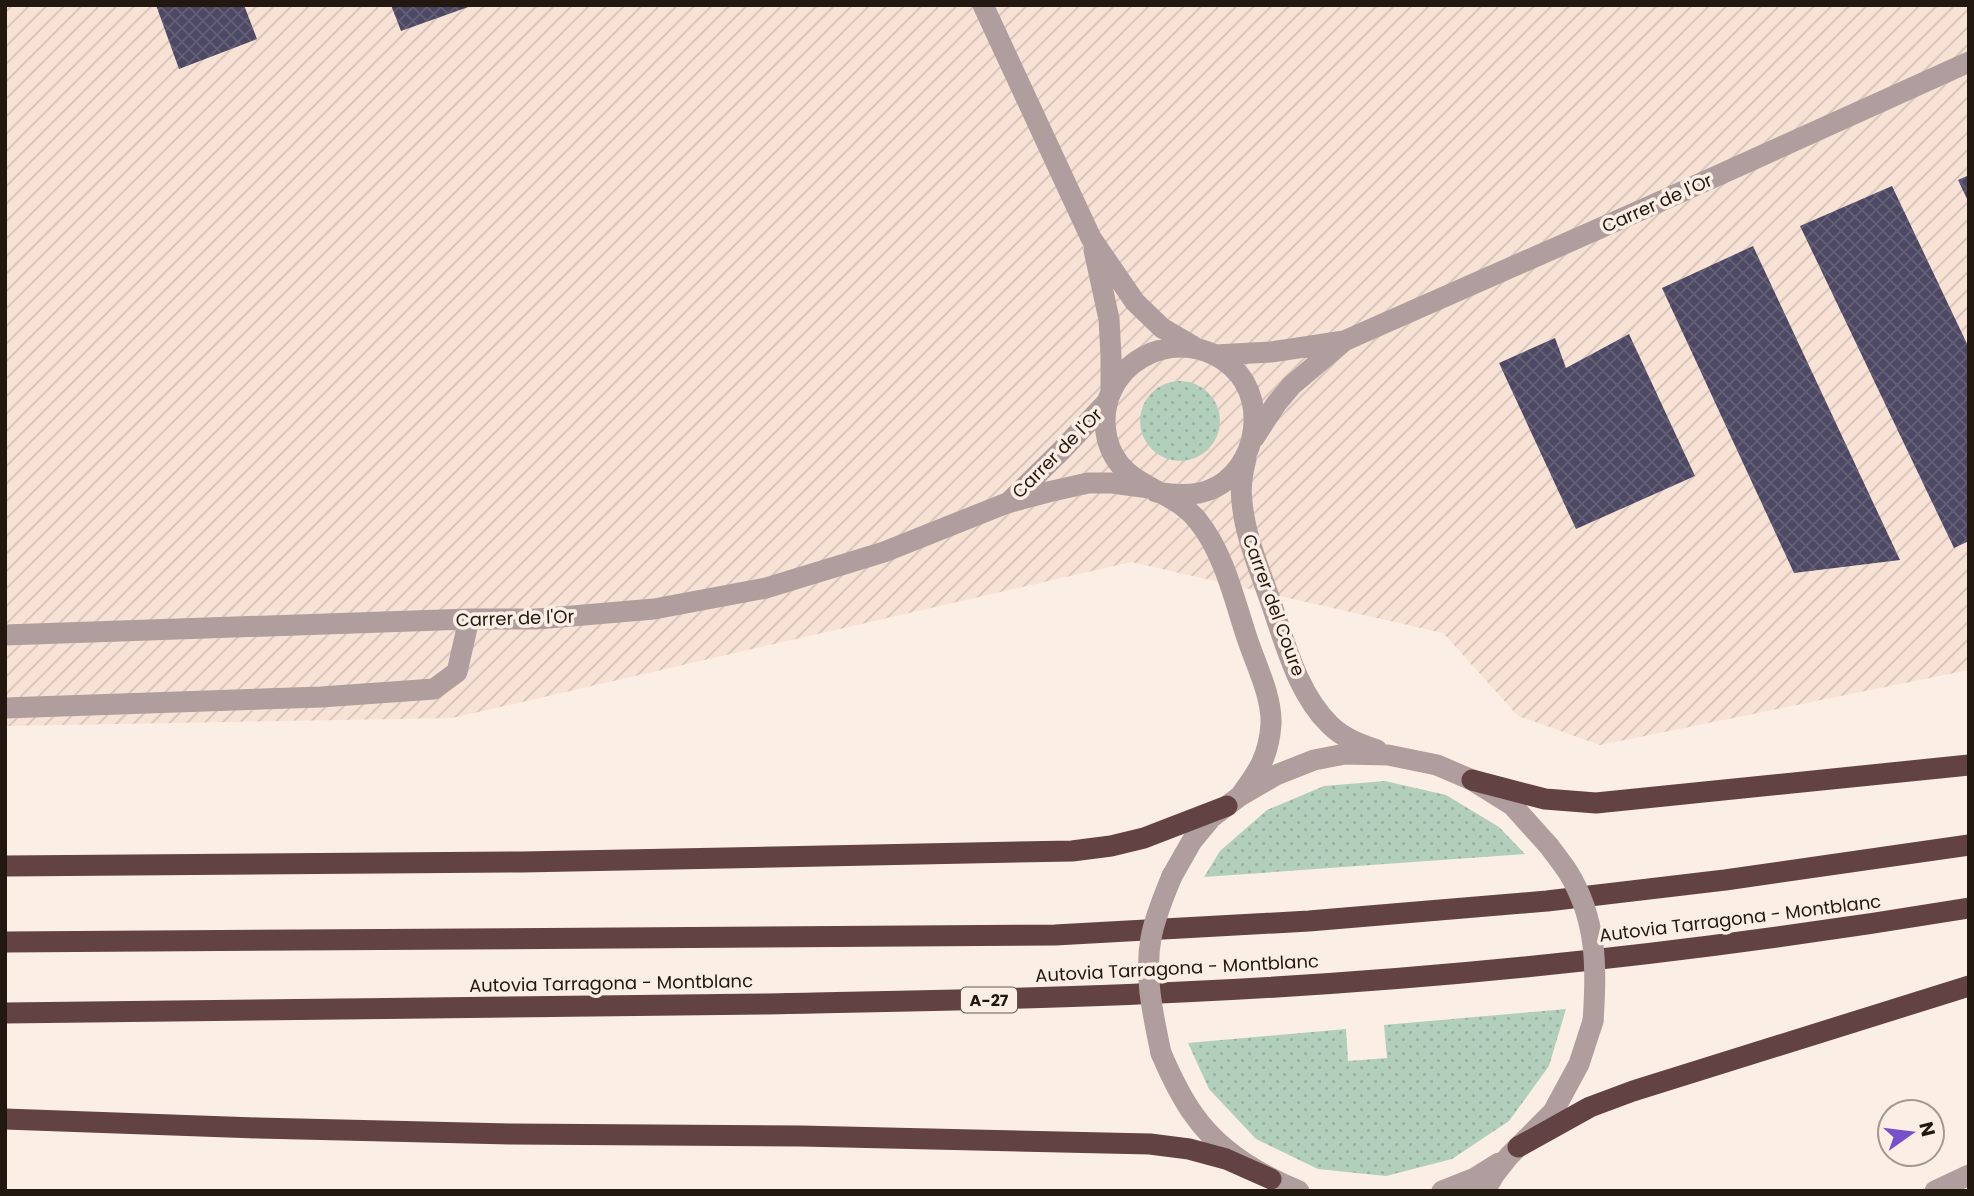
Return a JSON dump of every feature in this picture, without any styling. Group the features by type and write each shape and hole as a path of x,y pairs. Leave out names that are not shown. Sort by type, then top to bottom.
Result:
{"highway":[{"path":"1472,780 1545,799 1596,803 1969,765"},
{"path":"5,866 522,862 1072,850 1111,846 1144,838 1233,801"},
{"path":"5,942 1055,935 1309,921 1547,901 1726,880 1969,845"},
{"name":"Autovia Tarragona - Montblanc","path":"5,1013 1012,1000 1186,992 1538,966 1709,947 1969,908"},
{"path":"1513,1152 1590,1107 1633,1091 1969,986"},
{"path":"5,1119 258,1128 1150,1144 1189,1149 1226,1159 1271,1180"}],"street":[{"path":"983,5 1091,238 1135,302 1162,328 1215,355 1233,368 1246,386 1253,405 1255,426 1250,446 1239,467 1222,483 1201,493 1181,495 1153,490 1124,470 1114,455 1105,420 1111,356 1109,318 1091,238"},
{"name":"Carrer de l'Or","path":"1215,355 1271,352 1344,341 1969,62"},
{"name":"Carrer de l'Or","path":"1250,446 1276,404 1292,385 1344,341"},
{"path":"1109,399 1118,380 1130,365 1149,352 1172,346 1195,347"},
{"name":"Carrer de l'Or","path":"1007,503 1062,450 1109,399"},
{"name":"Carrer del Coure","path":"1250,446 1241,480 1246,525 1296,672 1315,707 1331,726 1351,740 1388,755"},
{"name":"Carrer de l'Or","path":"5,635 537,619 653,609 766,588 884,552 1007,503 1088,483 1112,483 1153,490"},
{"name":"Carrer del Coure","path":"1153,490 1182,505 1198,520 1210,539 1223,568 1268,697 1271,722 1267,749 1259,771 1233,801"},
{"path":"5,708 321,697 434,689 457,672 469,619"},
{"path":"1299,1191 1271,1180 1222,1146 1195,1116 1175,1084 1161,1053 1153,1016 1149,976 1151,939 1172,876 1192,841 1211,818 1276,775 1314,760 1345,754 1388,755 1437,765 1472,780 1512,805 1569,873 1586,909 1595,947 1597,979 1593,1021 1579,1064 1553,1112 1513,1152 1485,1191"},
{"path":"1442,1191 1475,1178 1513,1152"},
{"path":"1935,1191 1969,1175"}],"shaded area":[{"path":"5,5 1969,5 1969,670 1600,745 1518,716 1443,633 1131,562 452,718 5,726"}],"green space":[{"path":"1180,381 1195,384 1208,393 1217,406 1220,421 1217,436 1208,449 1195,458 1180,461 1165,458 1152,449 1143,436 1140,421 1143,406 1152,393 1165,384"},
{"path":"1385,781 1446,795 1499,827 1525,854 1204,877 1220,851 1267,810 1324,786"},
{"path":"1566,1009 1549,1066 1509,1121 1452,1159 1386,1176 1318,1169 1256,1139 1209,1089 1188,1043 1346,1029 1348,1061 1387,1058 1384,1025"}],"building":[{"path":"156,5 244,5 257,39 179,69"},
{"path":"391,5 471,5 471,6 401,31"},
{"path":"1969,175 1969,203 1958,180"},
{"path":"1892,186 1969,348 1969,541 1954,548 1800,226"},
{"path":"1753,246 1900,560 1794,573 1662,288"},
{"path":"1629,334 1695,476 1576,529 1499,363 1555,338 1566,368"}]}
